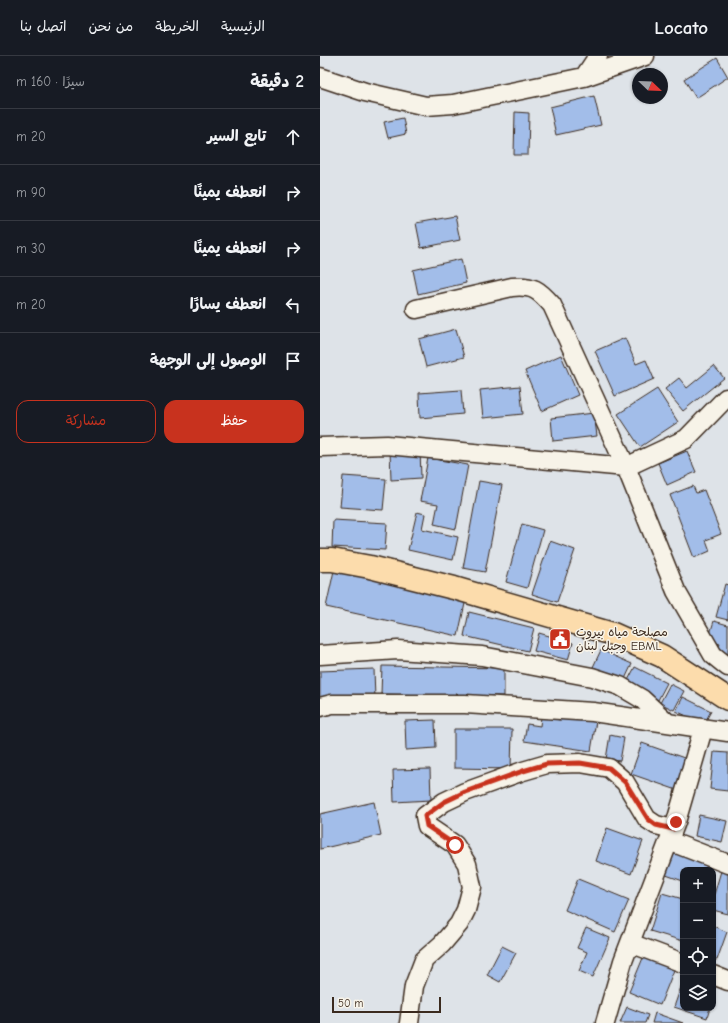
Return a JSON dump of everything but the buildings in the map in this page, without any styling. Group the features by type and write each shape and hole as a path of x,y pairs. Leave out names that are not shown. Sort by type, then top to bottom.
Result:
{"main road":[{"path":"320,560 332,560 370,567 578,623 613,634 667,658 728,699"}],"street":[{"path":"584,77 598,56"},
{"path":"320,76 365,92 426,106 453,104 584,77 645,56"},
{"path":"416,308 512,287 526,286 540,291 552,305 626,467 676,591 713,655 728,667"},
{"path":"320,447 387,445 626,467 686,439 726,398"},
{"path":"320,654 398,650 482,656 592,677 620,686 636,696 668,723"},
{"path":"320,707 332,704 465,704 593,712 728,732"},
{"path":"605,1023 630,943 671,835 703,729"},
{"path":"410,1023 414,986 424,960 442,944 459,924 466,910 472,887 467,864 455,845 427,826 425,816 444,802 465,792 547,764 580,763 609,768 625,782 648,819 671,835 728,864"},
{"path":"630,943 680,962"},
{"path":"716,976 728,981"}],"place":[{"name":"مصلحة مياه بيروت وجبل لبنان EBML","path":"560,639"}],"route":[{"path":"455,845 427,826 425,816 444,802 465,792 547,764 580,763 609,768 625,782 648,819 656,825 673,829 676,822"}]}
